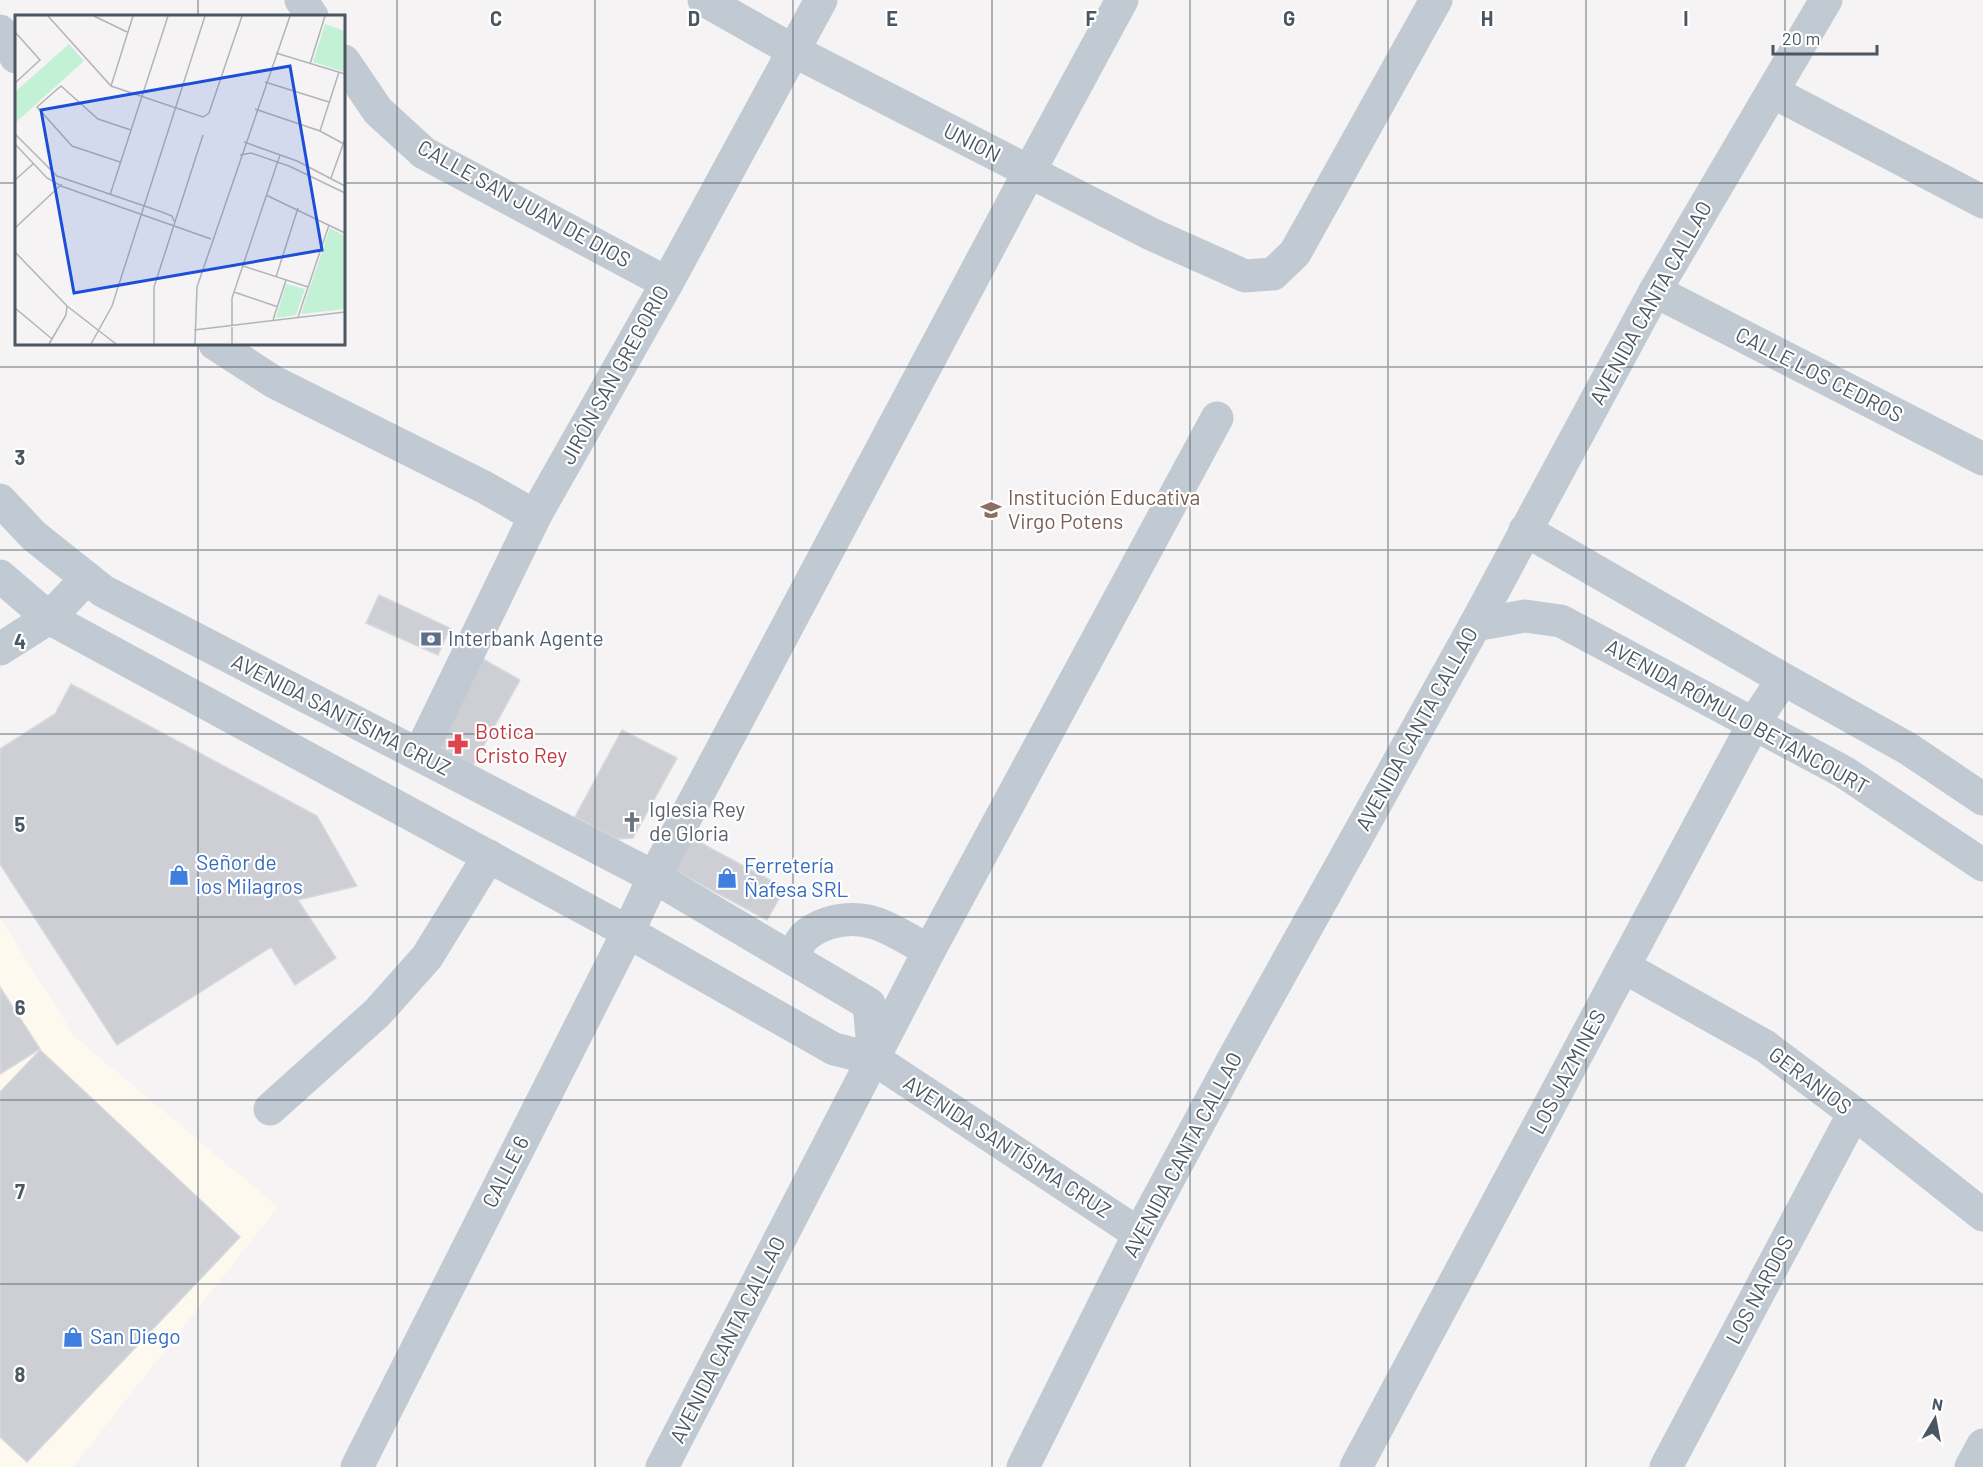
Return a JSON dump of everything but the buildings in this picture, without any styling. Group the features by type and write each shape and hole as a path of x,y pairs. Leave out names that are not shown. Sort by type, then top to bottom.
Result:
{"street":[{"path":"301,0 311,15"},
{"name":"UNION","path":"704,0 794,51 1029,172 1151,234 1245,276 1273,274 1295,253 1436,0"},
{"name":"JIRÓN SAN GREGORIO","path":"419,755 535,516 667,283 821,0"},
{"name":"CALLE 6","path":"357,1467 654,877 1122,0"},
{"name":"AVENIDA CANTA CALLAO","path":"1023,1467 1139,1234 1236,1054 1475,625 1655,291 1826,0"},
{"path":"0,31 15,55"},
{"name":"CALLE SAN JUAN DE DIOS","path":"345,63 378,111 424,153 667,283"},
{"path":"1773,92 1983,202"},
{"name":"CALLE LOS CEDROS","path":"1655,291 1983,459"},
{"path":"217,345 274,382 484,487 535,516"},
{"name":"AVENIDA CANTA CALLAO","path":"662,1467 929,951 1217,418"},
{"name":"AVENIDA SANTÍSIMA CRUZ","path":"0,500 34,536 103,591 654,877 869,1004 874,1059"},
{"path":"1525,530 1907,748 1983,799"},
{"name":"AVENIDA SANTÍSIMA CRUZ","path":"0,576 49,618 628,932 834,1049 874,1059 1139,1234"},
{"path":"0,649 49,618 87,578"},
{"name":"AVENIDA RÓMULO BETANCOURT","path":"1475,625 1525,616 1561,621 1844,772 1983,865"},
{"name":"LOS JAZMINES","path":"1356,1467 1754,723 1783,679"},
{"path":"270,1109 377,1012 427,957 489,856"},
{"path":"792,957 805,936 821,926 841,920 861,919 878,923 929,951"},
{"name":"GERANIOS","path":"1624,967 1765,1046 1983,1215"},
{"name":"LOS NARDOS","path":"1666,1467 1854,1113"},
{"path":"1971,1467 1983,1445"}],"shaded area":[{"name":"San Diego","path":"0,918 75,1037 278,1207 73,1467 0,1467"}],"place":[{"name":"Institución Educativa Virgo Potens","path":"991,510"},
{"name":"Interbank Agente","path":"431,639"},
{"name":"Botica Cristo Rey","path":"458,744"},
{"name":"Iglesia Rey de Gloria","path":"632,822"},
{"name":"Señor de los Milagros","path":"179,875"},
{"name":"Ferretería Ñafesa SRL","path":"727,878"},
{"name":"San Diego","path":"73,1337"}]}
